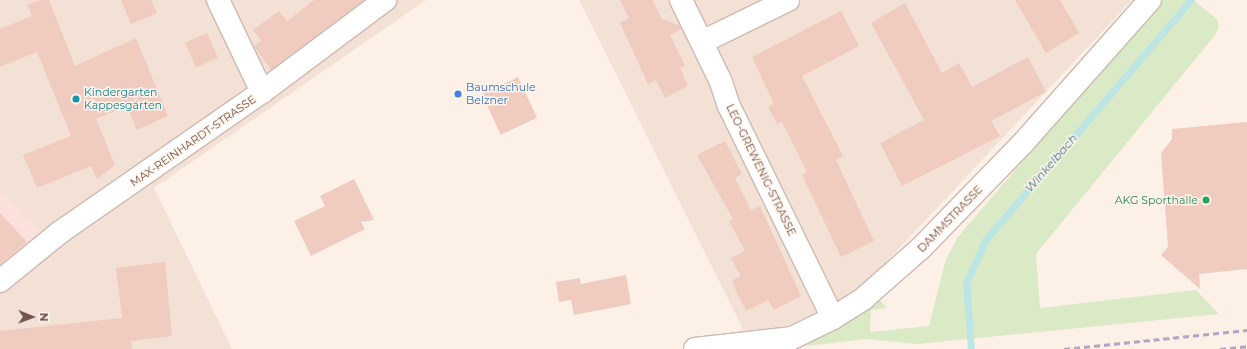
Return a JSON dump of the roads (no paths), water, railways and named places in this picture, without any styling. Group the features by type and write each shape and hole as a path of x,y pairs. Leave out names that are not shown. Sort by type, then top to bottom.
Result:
{"street":[{"path":"218,0 262,92"},
{"name":"MAX-REINHARDT-STRASSE","path":"0,281 59,233 262,92 385,0"},
{"name":"LEO-GREWENIG-STRASSE","path":"681,0 721,82 728,106 833,318"},
{"path":"702,42 788,0"},
{"name":"DAMMSTRASSE","path":"696,349 792,338 833,318 863,299 920,249 1023,143 1150,0"}],"waterway":[{"name":"Winkelbach","path":"971,349 966,283 986,239 1191,0"}],"railway":[{"path":"1064,349 1247,330"},
{"path":"1220,349 1247,346"}],"place":[{"name":"Baumschule Belzner","path":"458,94"},
{"name":"Kindergarten Kappesgärten","path":"76,99"},
{"name":"AKG Sporthalle","path":"1206,200"}]}
